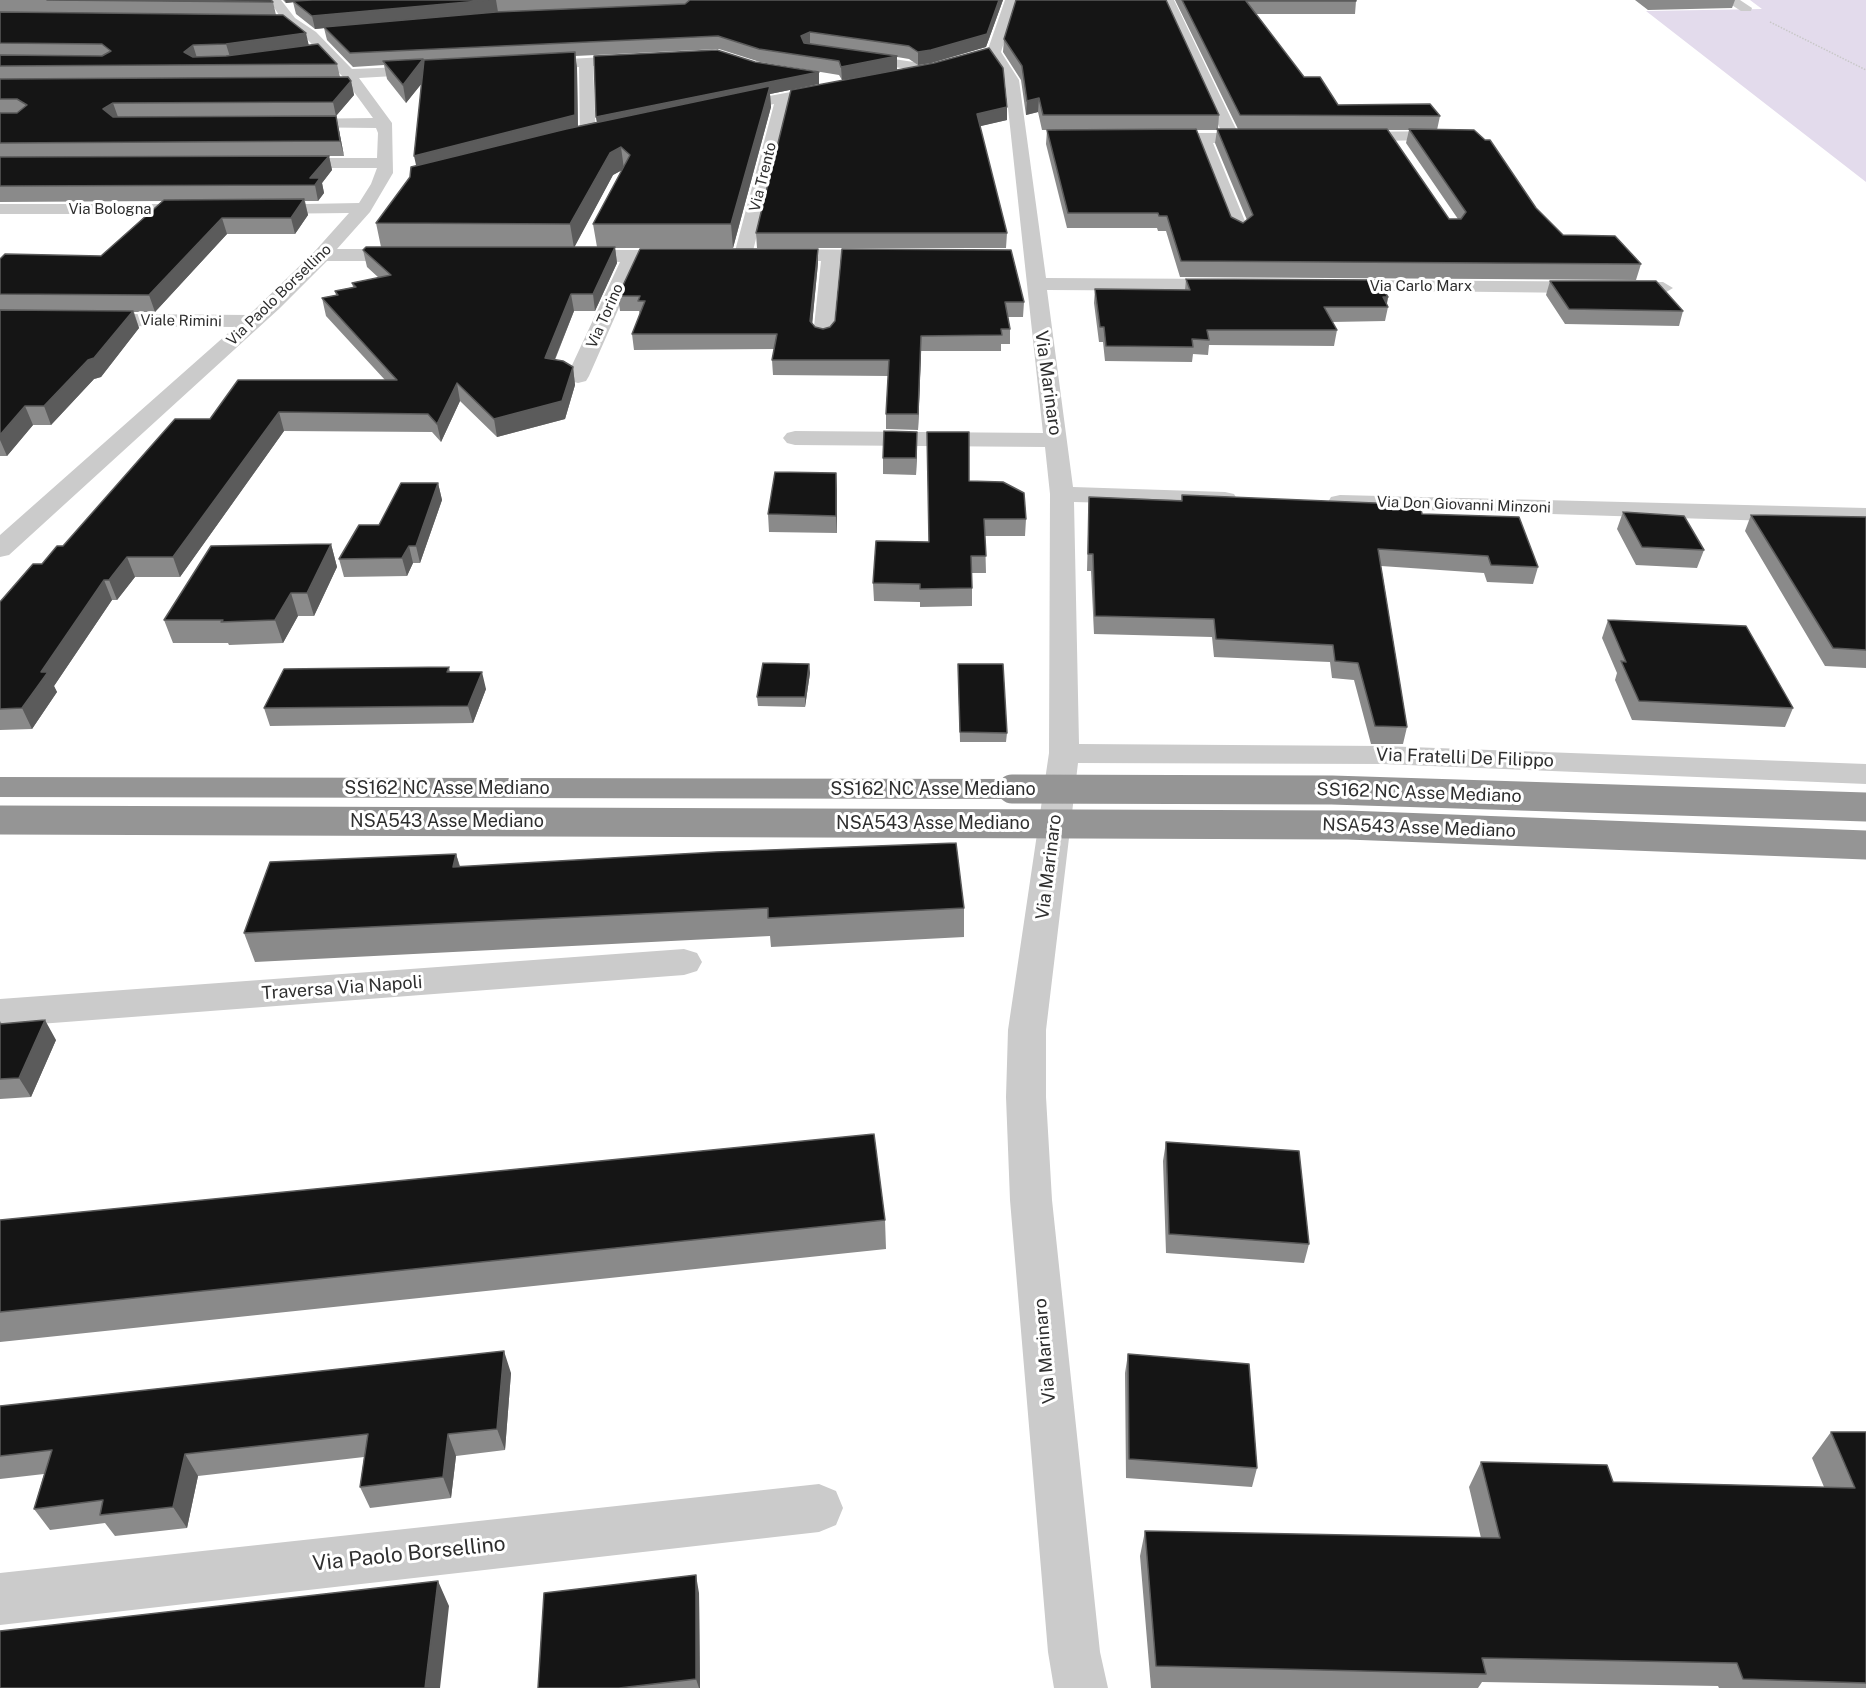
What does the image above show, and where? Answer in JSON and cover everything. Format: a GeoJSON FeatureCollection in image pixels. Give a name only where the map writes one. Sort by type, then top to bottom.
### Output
{"type":"FeatureCollection","features":[{"type":"Feature","properties":{"kind":"highway","name":"SS162 NC Asse Mediano"},"geometry":{"type":"LineString","coordinates":[[0,787],[1332,790],[1866,807]]}},
{"type":"Feature","properties":{"kind":"highway","name":"NSA543 Asse Mediano"},"geometry":{"type":"LineString","coordinates":[[0,820],[1348,825],[1866,845]]}},
{"type":"Feature","properties":{"kind":"street","name":"Via Marinaro"},"geometry":{"type":"LineString","coordinates":[[1011,0],[989,54],[1012,80],[1025,137],[1026,256],[1035,284],[1062,494],[1064,753],[1027,1030],[1026,1096],[1032,1212],[1074,1652],[1081,1688]]}},
{"type":"Feature","properties":{"kind":"street"},"geometry":{"type":"LineString","coordinates":[[1168,0],[1232,138]]}},
{"type":"Feature","properties":{"kind":"street"},"geometry":{"type":"LineString","coordinates":[[1730,0],[1746,8]]}},
{"type":"Feature","properties":{"kind":"street"},"geometry":{"type":"LineString","coordinates":[[270,21],[279,6],[326,50],[384,123]]}},
{"type":"Feature","properties":{"kind":"street"},"geometry":{"type":"LineString","coordinates":[[310,35],[327,34]]}},
{"type":"Feature","properties":{"kind":"street"},"geometry":{"type":"LineString","coordinates":[[540,64],[541,45]]}},
{"type":"Feature","properties":{"kind":"street"},"geometry":{"type":"LineString","coordinates":[[304,53],[326,50]]}},
{"type":"Feature","properties":{"kind":"street"},"geometry":{"type":"LineString","coordinates":[[833,55],[934,69]]}},
{"type":"Feature","properties":{"kind":"street"},"geometry":{"type":"LineString","coordinates":[[516,65],[656,58]]}},
{"type":"Feature","properties":{"kind":"street"},"geometry":{"type":"LineString","coordinates":[[567,143],[594,137],[586,62]]}},
{"type":"Feature","properties":{"kind":"street"},"geometry":{"type":"LineString","coordinates":[[885,79],[953,64]]}},
{"type":"Feature","properties":{"kind":"street"},"geometry":{"type":"LineString","coordinates":[[348,80],[446,69]]}},
{"type":"Feature","properties":{"kind":"street"},"geometry":{"type":"LineString","coordinates":[[713,112],[736,100],[783,98],[850,84],[815,77]]}},
{"type":"Feature","properties":{"kind":"street","name":"Via Trento"},"geometry":{"type":"LineString","coordinates":[[743,255],[783,98]]}},
{"type":"Feature","properties":{"kind":"street"},"geometry":{"type":"LineString","coordinates":[[281,124],[384,123]]}},
{"type":"Feature","properties":{"kind":"street","name":"Via Paolo Borsellino"},"geometry":{"type":"LineString","coordinates":[[0,549],[254,321],[322,255],[364,208],[385,173],[384,123]]}},
{"type":"Feature","properties":{"kind":"street"},"geometry":{"type":"LineString","coordinates":[[1334,137],[1469,136]]}},
{"type":"Feature","properties":{"kind":"street"},"geometry":{"type":"LineString","coordinates":[[1391,137],[1403,155]]}},
{"type":"Feature","properties":{"kind":"street"},"geometry":{"type":"LineString","coordinates":[[1134,138],[1278,138]]}},
{"type":"Feature","properties":{"kind":"street"},"geometry":{"type":"LineString","coordinates":[[1203,138],[1240,231]]}},
{"type":"Feature","properties":{"kind":"street"},"geometry":{"type":"LineString","coordinates":[[270,163],[386,163]]}},
{"type":"Feature","properties":{"kind":"street"},"geometry":{"type":"LineString","coordinates":[[375,193],[396,188]]}},
{"type":"Feature","properties":{"kind":"street"},"geometry":{"type":"LineString","coordinates":[[239,209],[364,208]]}},
{"type":"Feature","properties":{"kind":"street","name":"Via Bologna"},"geometry":{"type":"LineString","coordinates":[[0,209],[215,209]]}},
{"type":"Feature","properties":{"kind":"street"},"geometry":{"type":"LineString","coordinates":[[580,256],[591,236]]}},
{"type":"Feature","properties":{"kind":"street"},"geometry":{"type":"LineString","coordinates":[[322,255],[428,255]]}},
{"type":"Feature","properties":{"kind":"street"},"geometry":{"type":"LineString","coordinates":[[823,336],[831,255]]}},
{"type":"Feature","properties":{"kind":"street"},"geometry":{"type":"LineString","coordinates":[[557,256],[698,256]]}},
{"type":"Feature","properties":{"kind":"street"},"geometry":{"type":"LineString","coordinates":[[720,256],[902,256]]}},
{"type":"Feature","properties":{"kind":"street","name":"Via Torino"},"geometry":{"type":"LineString","coordinates":[[578,376],[632,257]]}},
{"type":"Feature","properties":{"kind":"street"},"geometry":{"type":"LineString","coordinates":[[1035,284],[1248,286]]}},
{"type":"Feature","properties":{"kind":"street","name":"Via Carlo Marx"},"geometry":{"type":"LineString","coordinates":[[1319,286],[1662,288]]}},
{"type":"Feature","properties":{"kind":"street","name":"Viale Rimini"},"geometry":{"type":"LineString","coordinates":[[0,319],[254,321]]}},
{"type":"Feature","properties":{"kind":"street"},"geometry":{"type":"LineString","coordinates":[[795,438],[1056,440]]}},
{"type":"Feature","properties":{"kind":"street"},"geometry":{"type":"LineString","coordinates":[[1062,494],[1251,499]]}},
{"type":"Feature","properties":{"kind":"street","name":"Via Don Giovanni Minzoni"},"geometry":{"type":"LineString","coordinates":[[1322,501],[1866,516]]}},
{"type":"Feature","properties":{"kind":"street","name":"Via Fratelli De Filippo"},"geometry":{"type":"LineString","coordinates":[[1064,753],[1383,755],[1866,774]]}},
{"type":"Feature","properties":{"kind":"street","name":"Traversa Via Napoli"},"geometry":{"type":"LineString","coordinates":[[0,1013],[684,962]]}},
{"type":"Feature","properties":{"kind":"street","name":"Via Paolo Borsellino"},"geometry":{"type":"LineString","coordinates":[[0,1599],[819,1508]]}},
{"type":"Feature","properties":{"kind":"path"},"geometry":{"type":"LineString","coordinates":[[1746,8],[1866,70]]}},
{"type":"Feature","properties":{"kind":"shaded area"},"geometry":{"type":"Polygon","coordinates":[[[1750,0],[1866,0],[1866,182],[1646,11],[1762,9],[1750,0]]]}},
{"type":"Feature","properties":{"kind":"building"},"geometry":{"type":"Polygon","coordinates":[[[47,0],[271,0],[273,2],[47,0]]]}},
{"type":"Feature","properties":{"kind":"building"},"geometry":{"type":"Polygon","coordinates":[[[490,0],[312,16],[293,1],[490,0]]]}},
{"type":"Feature","properties":{"kind":"building"},"geometry":{"type":"Polygon","coordinates":[[[690,0],[999,0],[987,34],[931,50],[918,52],[909,46],[810,32],[801,36],[804,43],[897,56],[841,67],[839,61],[759,49],[718,36],[350,53],[324,27],[496,12],[685,4],[690,0]]]}},
{"type":"Feature","properties":{"kind":"building"},"geometry":{"type":"Polygon","coordinates":[[[1016,0],[1166,0],[1219,115],[1043,115],[1039,98],[1027,101],[1022,66],[1004,39],[1016,0]]]}},
{"type":"Feature","properties":{"kind":"building"},"geometry":{"type":"Polygon","coordinates":[[[1182,0],[1356,0],[1246,1],[1304,77],[1320,77],[1338,105],[1430,104],[1440,116],[1240,115],[1182,0]]]}},
{"type":"Feature","properties":{"kind":"building"},"geometry":{"type":"Polygon","coordinates":[[[0,12],[283,15],[306,33],[226,44],[193,45],[184,52],[193,57],[226,56],[318,44],[337,64],[0,66],[0,55],[102,56],[111,51],[102,44],[0,43],[0,12]]]}},
{"type":"Feature","properties":{"kind":"building"},"geometry":{"type":"Polygon","coordinates":[[[989,48],[1003,68],[1007,107],[977,114],[1007,233],[756,233],[791,90],[934,63],[989,48]]]}},
{"type":"Feature","properties":{"kind":"building"},"geometry":{"type":"Polygon","coordinates":[[[717,50],[755,62],[819,72],[596,117],[594,56],[717,50]]]}},
{"type":"Feature","properties":{"kind":"building"},"geometry":{"type":"Polygon","coordinates":[[[575,52],[575,115],[414,156],[424,60],[575,52]]]}},
{"type":"Feature","properties":{"kind":"building"},"geometry":{"type":"Polygon","coordinates":[[[423,59],[403,85],[383,61],[423,59]]]}},
{"type":"Feature","properties":{"kind":"building"},"geometry":{"type":"Polygon","coordinates":[[[348,77],[351,81],[333,102],[113,103],[103,109],[113,117],[336,116],[340,141],[0,143],[0,113],[17,113],[27,105],[17,99],[0,99],[0,79],[348,77]]]}},
{"type":"Feature","properties":{"kind":"building"},"geometry":{"type":"Polygon","coordinates":[[[770,86],[731,224],[593,224],[630,155],[621,147],[610,153],[570,224],[376,223],[410,177],[411,167],[566,129],[770,86]]]}},
{"type":"Feature","properties":{"kind":"building"},"geometry":{"type":"Polygon","coordinates":[[[1196,129],[1231,217],[1243,223],[1253,215],[1217,129],[1387,129],[1449,219],[1461,219],[1466,212],[1409,129],[1474,130],[1485,140],[1490,140],[1536,208],[1563,235],[1615,236],[1641,264],[1181,261],[1167,216],[1159,216],[1158,213],[1068,213],[1047,130],[1196,129]]]}},
{"type":"Feature","properties":{"kind":"building"},"geometry":{"type":"Polygon","coordinates":[[[329,156],[310,178],[320,178],[315,185],[0,186],[0,157],[329,156]]]}},
{"type":"Feature","properties":{"kind":"building"},"geometry":{"type":"Polygon","coordinates":[[[304,199],[291,218],[222,218],[149,295],[0,294],[0,259],[5,254],[101,256],[164,200],[304,199]]]}},
{"type":"Feature","properties":{"kind":"building"},"geometry":{"type":"Polygon","coordinates":[[[366,247],[615,247],[593,294],[571,294],[545,358],[563,361],[573,367],[562,401],[494,419],[457,383],[437,424],[428,414],[279,412],[173,557],[127,557],[109,580],[104,580],[41,672],[48,672],[22,708],[0,709],[0,602],[33,564],[42,564],[57,546],[63,546],[175,419],[210,419],[238,380],[397,380],[322,298],[338,295],[335,291],[356,287],[352,283],[391,275],[363,250],[366,247]]]}},
{"type":"Feature","properties":{"kind":"building"},"geometry":{"type":"Polygon","coordinates":[[[640,249],[818,249],[810,321],[815,327],[823,329],[830,327],[835,321],[842,249],[1011,250],[1024,302],[1005,302],[1010,329],[1001,329],[1002,335],[921,336],[918,414],[886,414],[889,360],[772,360],[777,334],[632,334],[645,301],[638,301],[640,296],[618,296],[640,249]]]}},
{"type":"Feature","properties":{"kind":"building"},"geometry":{"type":"Polygon","coordinates":[[[1186,279],[1377,280],[1388,297],[1383,297],[1388,307],[1324,307],[1337,330],[1207,330],[1209,340],[1192,339],[1193,347],[1106,346],[1104,327],[1100,327],[1095,289],[1190,290],[1186,279]]]}},
{"type":"Feature","properties":{"kind":"building"},"geometry":{"type":"Polygon","coordinates":[[[1550,281],[1656,281],[1683,311],[1569,309],[1550,281]]]}},
{"type":"Feature","properties":{"kind":"building"},"geometry":{"type":"Polygon","coordinates":[[[0,310],[133,311],[94,358],[88,360],[44,406],[25,406],[0,435],[0,310]]]}},
{"type":"Feature","properties":{"kind":"building"},"geometry":{"type":"Polygon","coordinates":[[[884,431],[917,432],[916,458],[883,458],[884,431]]]}},
{"type":"Feature","properties":{"kind":"building"},"geometry":{"type":"Polygon","coordinates":[[[927,432],[969,432],[969,481],[1003,482],[1024,493],[1026,519],[984,519],[986,556],[971,556],[972,588],[920,589],[920,584],[873,583],[876,541],[929,542],[927,432]]]}},
{"type":"Feature","properties":{"kind":"building"},"geometry":{"type":"Polygon","coordinates":[[[775,472],[836,473],[836,516],[768,514],[775,472]]]}},
{"type":"Feature","properties":{"kind":"building"},"geometry":{"type":"Polygon","coordinates":[[[401,483],[438,483],[416,546],[409,546],[402,558],[339,559],[359,525],[379,525],[401,483]]]}},
{"type":"Feature","properties":{"kind":"building"},"geometry":{"type":"Polygon","coordinates":[[[1182,495],[1399,504],[1401,507],[1421,509],[1422,514],[1519,517],[1538,567],[1491,565],[1488,556],[1378,549],[1407,727],[1375,726],[1358,663],[1335,661],[1333,645],[1216,639],[1214,619],[1095,616],[1093,554],[1088,554],[1089,497],[1182,501],[1182,495]]]}},
{"type":"Feature","properties":{"kind":"building"},"geometry":{"type":"Polygon","coordinates":[[[1623,512],[1684,516],[1704,550],[1642,547],[1623,512]]]}},
{"type":"Feature","properties":{"kind":"building"},"geometry":{"type":"Polygon","coordinates":[[[1751,515],[1866,517],[1866,650],[1833,648],[1751,515]]]}},
{"type":"Feature","properties":{"kind":"building"},"geometry":{"type":"Polygon","coordinates":[[[331,544],[307,593],[291,593],[275,620],[221,622],[223,620],[164,620],[211,546],[331,544]]]}},
{"type":"Feature","properties":{"kind":"building"},"geometry":{"type":"Polygon","coordinates":[[[1608,620],[1746,626],[1793,708],[1639,701],[1621,661],[1626,662],[1608,620]]]}},
{"type":"Feature","properties":{"kind":"building"},"geometry":{"type":"Polygon","coordinates":[[[763,663],[809,664],[805,697],[757,697],[763,663]]]}},
{"type":"Feature","properties":{"kind":"building"},"geometry":{"type":"Polygon","coordinates":[[[958,664],[1003,664],[1007,733],[960,732],[958,664]]]}},
{"type":"Feature","properties":{"kind":"building"},"geometry":{"type":"Polygon","coordinates":[[[449,667],[447,672],[482,672],[468,706],[264,708],[284,669],[449,667]]]}},
{"type":"Feature","properties":{"kind":"building"},"geometry":{"type":"Polygon","coordinates":[[[956,843],[964,908],[768,918],[768,908],[244,933],[270,862],[456,854],[453,867],[716,852],[956,843]]]}},
{"type":"Feature","properties":{"kind":"building"},"geometry":{"type":"Polygon","coordinates":[[[45,1020],[19,1078],[0,1079],[0,1024],[45,1020]]]}},
{"type":"Feature","properties":{"kind":"building"},"geometry":{"type":"Polygon","coordinates":[[[874,1134],[885,1220],[0,1312],[0,1220],[874,1134]]]}},
{"type":"Feature","properties":{"kind":"building"},"geometry":{"type":"Polygon","coordinates":[[[1166,1142],[1299,1151],[1309,1244],[1169,1234],[1166,1142]]]}},
{"type":"Feature","properties":{"kind":"building"},"geometry":{"type":"Polygon","coordinates":[[[504,1351],[497,1429],[448,1434],[443,1477],[360,1487],[368,1434],[185,1454],[173,1507],[100,1515],[103,1500],[34,1509],[52,1450],[0,1456],[0,1406],[504,1351]]]}},
{"type":"Feature","properties":{"kind":"building"},"geometry":{"type":"Polygon","coordinates":[[[1128,1354],[1249,1364],[1257,1468],[1129,1459],[1128,1354]]]}},
{"type":"Feature","properties":{"kind":"building"},"geometry":{"type":"Polygon","coordinates":[[[1831,1432],[1866,1432],[1866,1683],[1743,1679],[1737,1663],[1482,1658],[1486,1674],[1156,1666],[1145,1531],[1500,1538],[1481,1462],[1607,1465],[1613,1482],[1855,1488],[1831,1432]]]}},
{"type":"Feature","properties":{"kind":"building"},"geometry":{"type":"Polygon","coordinates":[[[696,1575],[696,1679],[619,1688],[538,1688],[544,1593],[696,1575]]]}},
{"type":"Feature","properties":{"kind":"building"},"geometry":{"type":"Polygon","coordinates":[[[438,1581],[425,1688],[0,1688],[0,1631],[438,1581]]]}}]}
